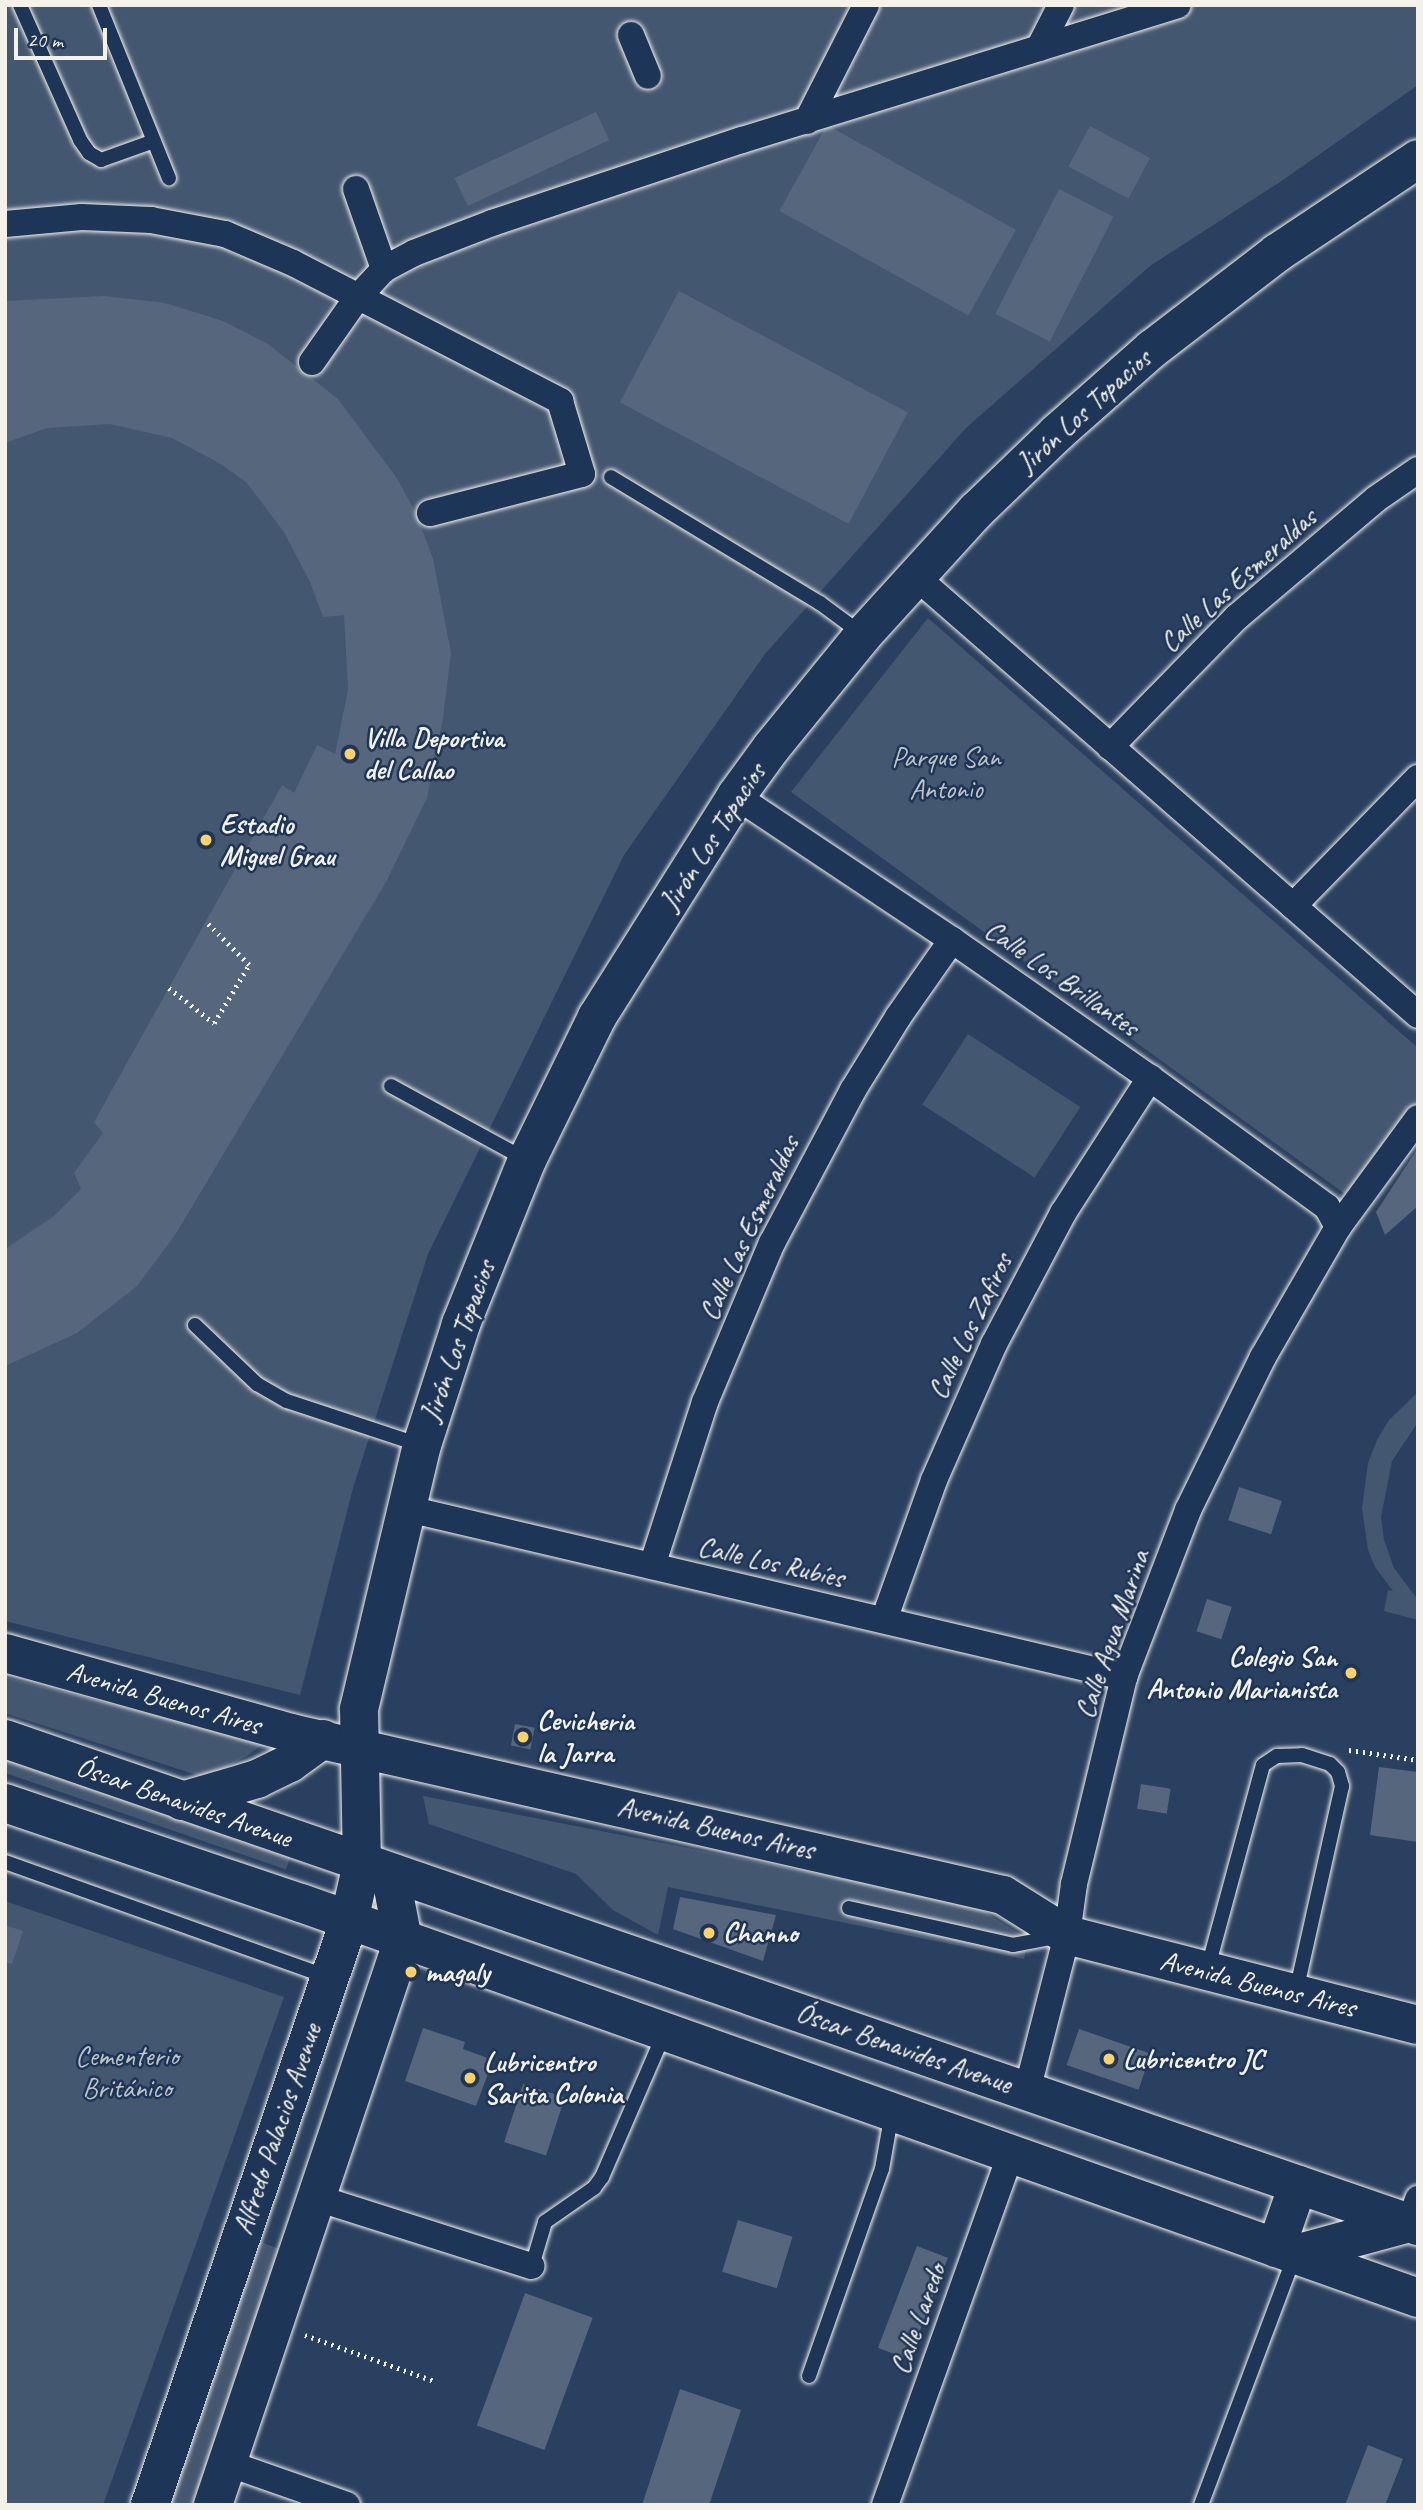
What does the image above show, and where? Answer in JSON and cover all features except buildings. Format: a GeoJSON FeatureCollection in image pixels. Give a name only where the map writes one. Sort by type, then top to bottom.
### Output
{"type":"FeatureCollection","features":[{"type":"Feature","properties":{"kind":"main road","name":"Jirón Los Topacios"},"geometry":{"type":"LineString","coordinates":[[341,1742],[359,1709],[404,1508],[422,1445],[461,1324],[527,1160],[597,1017],[736,796],[863,635],[915,576],[1057,433],[1152,349],[1277,253],[1418,159]]}},
{"type":"Feature","properties":{"kind":"main road","name":"Avenida Buenos Aires"},"geometry":{"type":"LineString","coordinates":[[5,1653],[196,1708],[1003,1895],[1067,1935],[1418,2025]]}},
{"type":"Feature","properties":{"kind":"main road","name":"Óscar Benavides Avenue"},"geometry":{"type":"LineString","coordinates":[[5,1740],[1298,2185],[1415,2216]]}},
{"type":"Feature","properties":{"kind":"main road"},"geometry":{"type":"LineString","coordinates":[[182,1801],[257,1779],[341,1742]]}},
{"type":"Feature","properties":{"kind":"main road","name":"Alfredo Palacios Avenue"},"geometry":{"type":"LineString","coordinates":[[150,2505],[252,2199],[349,1921],[376,1868],[341,1742]]}},
{"type":"Feature","properties":{"kind":"main road","name":"Óscar Benavides Avenue"},"geometry":{"type":"LineString","coordinates":[[5,1803],[403,1940]]}},
{"type":"Feature","properties":{"kind":"main road"},"geometry":{"type":"LineString","coordinates":[[213,2505],[403,1940],[376,1868]]}},
{"type":"Feature","properties":{"kind":"main road"},"geometry":{"type":"LineString","coordinates":[[403,1940],[1418,2298]]}},
{"type":"Feature","properties":{"kind":"main road"},"geometry":{"type":"LineString","coordinates":[[1285,2251],[1298,2185]]}},
{"type":"Feature","properties":{"kind":"main road"},"geometry":{"type":"LineString","coordinates":[[252,2199],[314,2209]]}},
{"type":"Feature","properties":{"kind":"main road"},"geometry":{"type":"LineString","coordinates":[[1285,2251],[1415,2216]]}},
{"type":"Feature","properties":{"kind":"street"},"geometry":{"type":"LineString","coordinates":[[807,121],[866,5]]}},
{"type":"Feature","properties":{"kind":"street"},"geometry":{"type":"LineString","coordinates":[[1040,48],[1061,5]]}},
{"type":"Feature","properties":{"kind":"street"},"geometry":{"type":"LineString","coordinates":[[312,362],[357,298],[384,269],[414,253],[492,223],[1178,5]]}},
{"type":"Feature","properties":{"kind":"street"},"geometry":{"type":"LineString","coordinates":[[631,35],[648,76]]}},
{"type":"Feature","properties":{"kind":"street"},"geometry":{"type":"LineString","coordinates":[[356,189],[384,269]]}},
{"type":"Feature","properties":{"kind":"street"},"geometry":{"type":"LineString","coordinates":[[5,224],[82,217],[151,220],[225,234],[293,263],[560,401],[582,474],[430,513]]}},
{"type":"Feature","properties":{"kind":"street","name":"Calle Las Esmeraldas"},"geometry":{"type":"LineString","coordinates":[[1110,747],[1237,617],[1376,499],[1418,470]]}},
{"type":"Feature","properties":{"kind":"street"},"geometry":{"type":"LineString","coordinates":[[915,576],[1418,1015]]}},
{"type":"Feature","properties":{"kind":"street"},"geometry":{"type":"LineString","coordinates":[[1293,906],[1418,778]]}},
{"type":"Feature","properties":{"kind":"street","name":"Calle Los Brillantes"},"geometry":{"type":"LineString","coordinates":[[736,796],[952,940],[1150,1078],[1327,1207],[1338,1227]]}},
{"type":"Feature","properties":{"kind":"street","name":"Calle Las Esmeraldas"},"geometry":{"type":"LineString","coordinates":[[652,1566],[705,1402],[772,1243],[853,1090],[898,1017],[952,940]]}},
{"type":"Feature","properties":{"kind":"street","name":"Calle Los Zafiros"},"geometry":{"type":"LineString","coordinates":[[884,1620],[934,1480],[994,1344],[1063,1213],[1150,1078]]}},
{"type":"Feature","properties":{"kind":"street","name":"Calle Agua Marina"},"geometry":{"type":"LineString","coordinates":[[1027,2091],[1067,1935],[1074,1884],[1124,1677],[1188,1510],[1263,1357],[1338,1227],[1418,1118]]}},
{"type":"Feature","properties":{"kind":"street","name":"Calle Los Rubíes"},"geometry":{"type":"LineString","coordinates":[[404,1508],[1124,1677]]}},
{"type":"Feature","properties":{"kind":"street","name":"Calle Laredo"},"geometry":{"type":"LineString","coordinates":[[885,2505],[1011,2154]]}},
{"type":"Feature","properties":{"kind":"street"},"geometry":{"type":"LineString","coordinates":[[314,2209],[533,2266]]}},
{"type":"Feature","properties":{"kind":"street"},"geometry":{"type":"LineString","coordinates":[[228,2463],[347,2505]]}},
{"type":"Feature","properties":{"kind":"lane"},"geometry":{"type":"LineString","coordinates":[[20,5],[89,153],[100,160],[154,141]]}},
{"type":"Feature","properties":{"kind":"lane"},"geometry":{"type":"LineString","coordinates":[[99,5],[169,178]]}},
{"type":"Feature","properties":{"kind":"lane"},"geometry":{"type":"LineString","coordinates":[[611,477],[820,603],[863,635]]}},
{"type":"Feature","properties":{"kind":"lane"},"geometry":{"type":"LineString","coordinates":[[391,1086],[527,1160]]}},
{"type":"Feature","properties":{"kind":"lane"},"geometry":{"type":"LineString","coordinates":[[195,1325],[257,1384],[287,1401],[422,1445]]}},
{"type":"Feature","properties":{"kind":"lane"},"geometry":{"type":"LineString","coordinates":[[1207,1971],[1263,1765],[1277,1756],[1301,1755],[1330,1765],[1338,1772],[1342,1786],[1296,1994]]}},
{"type":"Feature","properties":{"kind":"lane"},"geometry":{"type":"LineString","coordinates":[[5,1862],[330,1978]]}},
{"type":"Feature","properties":{"kind":"lane"},"geometry":{"type":"LineString","coordinates":[[849,1908],[1013,1945],[1067,1935]]}},
{"type":"Feature","properties":{"kind":"lane"},"geometry":{"type":"LineString","coordinates":[[533,2266],[545,2222],[594,2188],[603,2177],[665,2033]]}},
{"type":"Feature","properties":{"kind":"lane"},"geometry":{"type":"LineString","coordinates":[[809,2376],[882,2169],[892,2111]]}},
{"type":"Feature","properties":{"kind":"lane"},"geometry":{"type":"LineString","coordinates":[[1201,2505],[1285,2251]]}},
{"type":"Feature","properties":{"kind":"path"},"geometry":{"type":"LineString","coordinates":[[169,988],[214,1023],[249,965],[206,922]]}},
{"type":"Feature","properties":{"kind":"path"},"geometry":{"type":"LineString","coordinates":[[275,2324],[434,2381]]}},
{"type":"Feature","properties":{"kind":"green space","name":"Villa Deportiva del Callao"},"geometry":{"type":"Polygon","coordinates":[[[5,5],[1418,5],[1418,85],[1283,180],[1150,266],[966,428],[765,654],[624,855],[428,1254],[353,1488],[300,1695],[5,1621],[5,5]]]}},
{"type":"Feature","properties":{"kind":"green space","name":"Parque San Antonio"},"geometry":{"type":"Polygon","coordinates":[[[928,618],[1418,1048],[1418,1107],[1352,1199],[791,792],[928,618]]]}},
{"type":"Feature","properties":{"kind":"green space"},"geometry":{"type":"Polygon","coordinates":[[[968,1034],[1080,1107],[1035,1177],[922,1104],[968,1034]]]}},
{"type":"Feature","properties":{"kind":"green space"},"geometry":{"type":"Polygon","coordinates":[[[1418,1392],[1418,1422],[1392,1461],[1381,1517],[1384,1540],[1394,1568],[1418,1600],[1418,1620],[1384,1611],[1388,1590],[1393,1591],[1375,1567],[1368,1550],[1362,1508],[1368,1463],[1377,1440],[1389,1420],[1418,1392]]]}},
{"type":"Feature","properties":{"kind":"green space"},"geometry":{"type":"Polygon","coordinates":[[[5,1677],[264,1743],[247,1756],[206,1778],[5,1713],[5,1677]]]}},
{"type":"Feature","properties":{"kind":"green space"},"geometry":{"type":"Polygon","coordinates":[[[5,1758],[291,1856],[286,1870],[5,1773],[5,1758]]]}},
{"type":"Feature","properties":{"kind":"green space"},"geometry":{"type":"Polygon","coordinates":[[[423,1796],[972,1904],[1028,1939],[1024,1959],[668,1887],[658,1935],[613,1910],[576,1874],[429,1824],[423,1796]]]}},
{"type":"Feature","properties":{"kind":"green space","name":"Cementerio Británico"},"geometry":{"type":"Polygon","coordinates":[[[5,1901],[284,1997],[103,2505],[5,2505],[5,1901]]]}},
{"type":"Feature","properties":{"kind":"green space"},"geometry":{"type":"Polygon","coordinates":[[[253,2239],[282,2250],[192,2505],[163,2505],[253,2239]]]}},
{"type":"Feature","properties":{"kind":"place","name":"Villa Deportiva del Callao"},"geometry":{"type":"Point","coordinates":[350,754]}},
{"type":"Feature","properties":{"kind":"place","name":"Estadio Miguel Grau"},"geometry":{"type":"Point","coordinates":[206,840]}},
{"type":"Feature","properties":{"kind":"place","name":"Colegio San Antonio Marianista"},"geometry":{"type":"Point","coordinates":[1351,1673]}},
{"type":"Feature","properties":{"kind":"place","name":"Cevicheria la Jarra"},"geometry":{"type":"Point","coordinates":[523,1737]}},
{"type":"Feature","properties":{"kind":"place","name":"Channo"},"geometry":{"type":"Point","coordinates":[709,1933]}},
{"type":"Feature","properties":{"kind":"place","name":"magaly"},"geometry":{"type":"Point","coordinates":[411,1972]}},
{"type":"Feature","properties":{"kind":"place","name":"Lubricentro JC"},"geometry":{"type":"Point","coordinates":[1109,2059]}},
{"type":"Feature","properties":{"kind":"place","name":"Lubricentro Sarita Colonia"},"geometry":{"type":"Point","coordinates":[470,2078]}}]}
